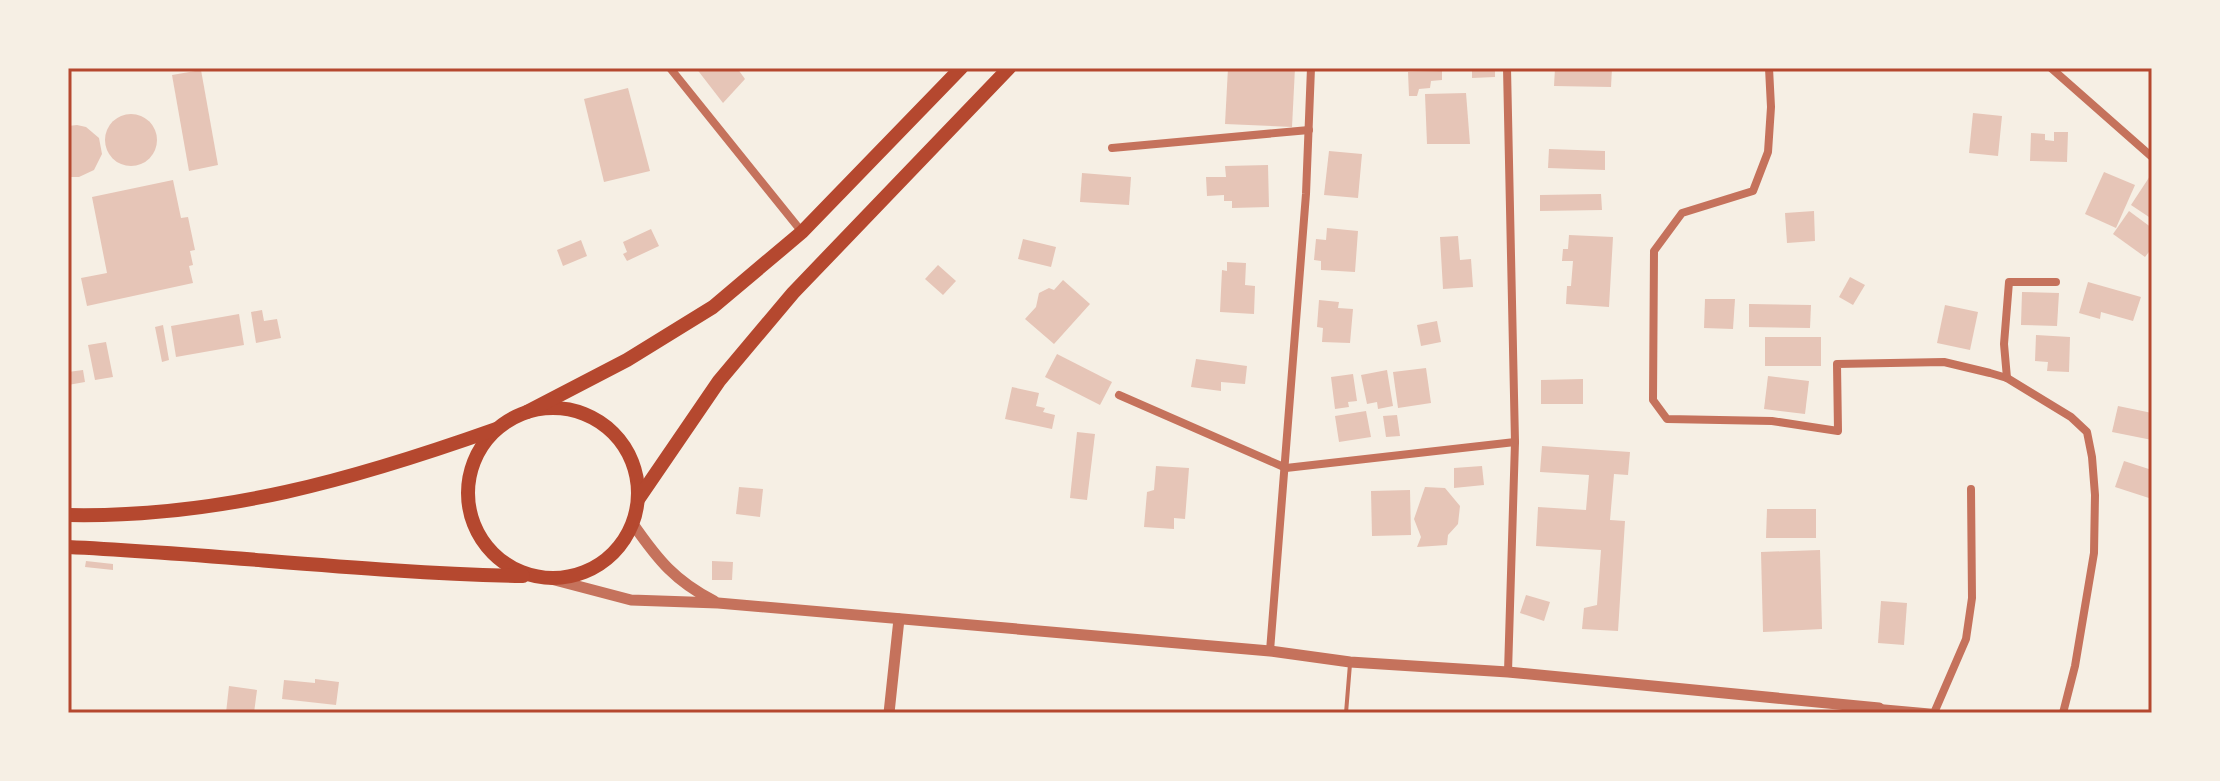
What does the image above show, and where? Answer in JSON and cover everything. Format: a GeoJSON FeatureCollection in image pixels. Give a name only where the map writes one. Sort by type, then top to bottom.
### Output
{"type":"FeatureCollection","features":[{"type":"Feature","properties":{"kind":"main road"},"geometry":{"type":"LineString","coordinates":[[68,515],[166,512],[311,488],[386,468],[500,427],[627,360],[713,307],[802,232],[961,68]]}},
{"type":"Feature","properties":{"kind":"main road"},"geometry":{"type":"LineString","coordinates":[[639,498],[719,381],[793,293],[1009,68]]}},
{"type":"Feature","properties":{"kind":"main road"},"geometry":{"type":"LineString","coordinates":[[68,547],[551,579],[577,575],[601,565],[620,547],[633,524],[639,498],[637,471],[625,446],[606,425],[582,412],[555,408],[527,412]]}},
{"type":"Feature","properties":{"kind":"main road"},"geometry":{"type":"LineString","coordinates":[[500,427],[483,444],[473,465],[468,488],[470,512],[478,534],[492,553],[510,567],[532,576]]}},
{"type":"Feature","properties":{"kind":"street"},"geometry":{"type":"LineString","coordinates":[[670,68],[802,232]]}},
{"type":"Feature","properties":{"kind":"street"},"geometry":{"type":"LineString","coordinates":[[1270,651],[1286,468],[1311,68]]}},
{"type":"Feature","properties":{"kind":"street"},"geometry":{"type":"LineString","coordinates":[[1507,68],[1515,442],[1508,672]]}},
{"type":"Feature","properties":{"kind":"street"},"geometry":{"type":"LineString","coordinates":[[1769,68],[1771,107],[1768,152],[1753,191],[1682,213],[1654,251],[1653,400],[1667,419],[1772,421],[1838,431],[1837,364],[1944,362],[2007,378],[2071,417],[2087,432],[2092,457],[2094,553],[2075,666],[2063,713]]}},
{"type":"Feature","properties":{"kind":"street"},"geometry":{"type":"LineString","coordinates":[[2051,68],[2152,157]]}},
{"type":"Feature","properties":{"kind":"street"},"geometry":{"type":"LineString","coordinates":[[1112,148],[1309,130]]}},
{"type":"Feature","properties":{"kind":"street"},"geometry":{"type":"LineString","coordinates":[[2007,378],[2004,344],[2009,282],[2056,282]]}},
{"type":"Feature","properties":{"kind":"street"},"geometry":{"type":"LineString","coordinates":[[1119,395],[1286,468],[1515,442]]}},
{"type":"Feature","properties":{"kind":"street"},"geometry":{"type":"LineString","coordinates":[[551,579],[631,600],[718,603],[1935,713],[1966,639],[1972,598],[1971,489]]}},
{"type":"Feature","properties":{"kind":"street"},"geometry":{"type":"LineString","coordinates":[[633,524],[651,549],[686,586],[718,603]]}},
{"type":"Feature","properties":{"kind":"street"},"geometry":{"type":"LineString","coordinates":[[889,713],[899,619]]}},
{"type":"Feature","properties":{"kind":"lane"},"geometry":{"type":"LineString","coordinates":[[1346,713],[1350,662]]}},
{"type":"Feature","properties":{"kind":"building"},"geometry":{"type":"Polygon","coordinates":[[[696,68],[737,68],[745,79],[723,103],[696,68]]]}},
{"type":"Feature","properties":{"kind":"building"},"geometry":{"type":"Polygon","coordinates":[[[1228,68],[1295,68],[1292,127],[1225,124],[1228,68]]]}},
{"type":"Feature","properties":{"kind":"building"},"geometry":{"type":"Polygon","coordinates":[[[1472,68],[1495,68],[1495,77],[1472,78],[1472,68]]]}},
{"type":"Feature","properties":{"kind":"building"},"geometry":{"type":"Polygon","coordinates":[[[1555,68],[1612,68],[1611,87],[1554,86],[1555,68]]]}},
{"type":"Feature","properties":{"kind":"building"},"geometry":{"type":"Polygon","coordinates":[[[201,70],[218,165],[189,171],[172,75],[201,70]]]}},
{"type":"Feature","properties":{"kind":"building"},"geometry":{"type":"Polygon","coordinates":[[[1442,71],[1442,80],[1431,81],[1430,88],[1419,89],[1417,96],[1409,96],[1408,72],[1442,71]]]}},
{"type":"Feature","properties":{"kind":"building"},"geometry":{"type":"Polygon","coordinates":[[[628,88],[650,171],[604,182],[584,99],[628,88]]]}},
{"type":"Feature","properties":{"kind":"building"},"geometry":{"type":"Polygon","coordinates":[[[1466,93],[1470,144],[1427,144],[1425,94],[1466,93]]]}},
{"type":"Feature","properties":{"kind":"building"},"geometry":{"type":"Polygon","coordinates":[[[1973,113],[2002,116],[1998,156],[1969,153],[1973,113]]]}},
{"type":"Feature","properties":{"kind":"building"},"geometry":{"type":"Polygon","coordinates":[[[131,114],[150,121],[157,140],[150,159],[131,166],[112,159],[105,140],[112,121],[131,114]]]}},
{"type":"Feature","properties":{"kind":"building"},"geometry":{"type":"Polygon","coordinates":[[[68,126],[86,127],[99,138],[102,154],[94,170],[71,177],[68,176],[68,126]]]}},
{"type":"Feature","properties":{"kind":"building"},"geometry":{"type":"Polygon","coordinates":[[[2054,132],[2068,132],[2067,162],[2030,161],[2031,133],[2045,134],[2045,140],[2054,141],[2054,132]]]}},
{"type":"Feature","properties":{"kind":"building"},"geometry":{"type":"Polygon","coordinates":[[[1549,149],[1605,151],[1605,170],[1548,168],[1549,149]]]}},
{"type":"Feature","properties":{"kind":"building"},"geometry":{"type":"Polygon","coordinates":[[[1329,151],[1362,154],[1358,198],[1324,195],[1329,151]]]}},
{"type":"Feature","properties":{"kind":"building"},"geometry":{"type":"Polygon","coordinates":[[[1268,165],[1269,207],[1232,208],[1232,201],[1224,201],[1224,195],[1207,196],[1206,177],[1226,177],[1225,166],[1268,165]]]}},
{"type":"Feature","properties":{"kind":"building"},"geometry":{"type":"Polygon","coordinates":[[[2104,172],[2135,185],[2116,228],[2085,214],[2104,172]]]}},
{"type":"Feature","properties":{"kind":"building"},"geometry":{"type":"Polygon","coordinates":[[[1082,173],[1131,177],[1129,205],[1080,202],[1082,173]]]}},
{"type":"Feature","properties":{"kind":"building"},"geometry":{"type":"Polygon","coordinates":[[[2152,177],[2152,219],[2131,205],[2152,177]]]}},
{"type":"Feature","properties":{"kind":"building"},"geometry":{"type":"Polygon","coordinates":[[[173,180],[181,218],[188,217],[195,250],[190,251],[193,265],[189,266],[193,283],[87,306],[81,278],[107,273],[92,197],[173,180]]]}},
{"type":"Feature","properties":{"kind":"building"},"geometry":{"type":"Polygon","coordinates":[[[1601,194],[1602,210],[1540,211],[1540,195],[1601,194]]]}},
{"type":"Feature","properties":{"kind":"building"},"geometry":{"type":"Polygon","coordinates":[[[1814,211],[1815,241],[1787,243],[1785,213],[1814,211]]]}},
{"type":"Feature","properties":{"kind":"building"},"geometry":{"type":"Polygon","coordinates":[[[2129,211],[2152,228],[2152,248],[2145,257],[2113,234],[2129,211]]]}},
{"type":"Feature","properties":{"kind":"building"},"geometry":{"type":"Polygon","coordinates":[[[1327,228],[1358,231],[1355,272],[1321,270],[1321,261],[1314,260],[1316,239],[1326,240],[1327,228]]]}},
{"type":"Feature","properties":{"kind":"building"},"geometry":{"type":"Polygon","coordinates":[[[651,229],[659,246],[627,261],[623,254],[627,252],[623,242],[651,229]]]}},
{"type":"Feature","properties":{"kind":"building"},"geometry":{"type":"Polygon","coordinates":[[[1569,235],[1613,237],[1609,307],[1566,304],[1573,261],[1562,261],[1563,249],[1568,249],[1569,235]]]}},
{"type":"Feature","properties":{"kind":"building"},"geometry":{"type":"Polygon","coordinates":[[[1458,236],[1460,260],[1471,259],[1473,287],[1443,289],[1440,237],[1458,236]]]}},
{"type":"Feature","properties":{"kind":"building"},"geometry":{"type":"Polygon","coordinates":[[[1023,239],[1056,247],[1051,267],[1018,259],[1023,239]]]}},
{"type":"Feature","properties":{"kind":"building"},"geometry":{"type":"Polygon","coordinates":[[[581,240],[587,256],[563,266],[557,250],[581,240]]]}},
{"type":"Feature","properties":{"kind":"building"},"geometry":{"type":"Polygon","coordinates":[[[1227,262],[1246,263],[1245,285],[1255,286],[1254,314],[1220,312],[1222,270],[1227,271],[1227,262]]]}},
{"type":"Feature","properties":{"kind":"building"},"geometry":{"type":"Polygon","coordinates":[[[938,265],[956,281],[943,295],[925,279],[938,265]]]}},
{"type":"Feature","properties":{"kind":"building"},"geometry":{"type":"Polygon","coordinates":[[[1850,277],[1865,285],[1853,305],[1839,297],[1850,277]]]}},
{"type":"Feature","properties":{"kind":"building"},"geometry":{"type":"Polygon","coordinates":[[[1063,280],[1090,304],[1054,344],[1025,319],[1036,307],[1039,293],[1049,288],[1054,290],[1063,280]]]}},
{"type":"Feature","properties":{"kind":"building"},"geometry":{"type":"Polygon","coordinates":[[[2088,282],[2141,297],[2133,321],[2101,312],[2100,319],[2079,313],[2088,282]]]}},
{"type":"Feature","properties":{"kind":"building"},"geometry":{"type":"Polygon","coordinates":[[[2022,292],[2059,293],[2057,326],[2021,325],[2022,292]]]}},
{"type":"Feature","properties":{"kind":"building"},"geometry":{"type":"Polygon","coordinates":[[[1705,299],[1735,299],[1733,329],[1704,328],[1705,299]]]}},
{"type":"Feature","properties":{"kind":"building"},"geometry":{"type":"Polygon","coordinates":[[[1319,300],[1339,302],[1338,308],[1353,309],[1350,343],[1322,342],[1323,328],[1317,327],[1319,300]]]}},
{"type":"Feature","properties":{"kind":"building"},"geometry":{"type":"Polygon","coordinates":[[[1749,304],[1811,305],[1810,328],[1749,327],[1749,304]]]}},
{"type":"Feature","properties":{"kind":"building"},"geometry":{"type":"Polygon","coordinates":[[[1945,305],[1978,312],[1970,350],[1937,343],[1945,305]]]}},
{"type":"Feature","properties":{"kind":"building"},"geometry":{"type":"Polygon","coordinates":[[[262,310],[264,321],[277,319],[281,338],[256,343],[251,312],[262,310]]]}},
{"type":"Feature","properties":{"kind":"building"},"geometry":{"type":"Polygon","coordinates":[[[239,314],[244,345],[176,357],[171,326],[239,314]]]}},
{"type":"Feature","properties":{"kind":"building"},"geometry":{"type":"Polygon","coordinates":[[[1437,321],[1441,342],[1421,346],[1417,325],[1437,321]]]}},
{"type":"Feature","properties":{"kind":"building"},"geometry":{"type":"Polygon","coordinates":[[[163,325],[169,360],[162,362],[155,327],[163,325]]]}},
{"type":"Feature","properties":{"kind":"building"},"geometry":{"type":"Polygon","coordinates":[[[2036,335],[2070,337],[2069,372],[2047,371],[2048,362],[2035,361],[2036,335]]]}},
{"type":"Feature","properties":{"kind":"building"},"geometry":{"type":"Polygon","coordinates":[[[1765,337],[1821,337],[1821,366],[1765,366],[1765,337]]]}},
{"type":"Feature","properties":{"kind":"building"},"geometry":{"type":"Polygon","coordinates":[[[106,342],[113,377],[95,380],[88,345],[106,342]]]}},
{"type":"Feature","properties":{"kind":"building"},"geometry":{"type":"Polygon","coordinates":[[[1057,354],[1112,382],[1100,405],[1045,377],[1057,354]]]}},
{"type":"Feature","properties":{"kind":"building"},"geometry":{"type":"Polygon","coordinates":[[[1196,359],[1247,366],[1245,384],[1221,382],[1221,391],[1191,387],[1196,359]]]}},
{"type":"Feature","properties":{"kind":"building"},"geometry":{"type":"Polygon","coordinates":[[[1426,368],[1431,403],[1398,408],[1393,372],[1426,368]]]}},
{"type":"Feature","properties":{"kind":"building"},"geometry":{"type":"Polygon","coordinates":[[[83,370],[85,382],[68,385],[68,372],[83,370]]]}},
{"type":"Feature","properties":{"kind":"building"},"geometry":{"type":"Polygon","coordinates":[[[1387,370],[1393,406],[1378,409],[1377,402],[1367,404],[1361,375],[1387,370]]]}},
{"type":"Feature","properties":{"kind":"building"},"geometry":{"type":"Polygon","coordinates":[[[1353,374],[1357,401],[1348,402],[1349,407],[1335,409],[1331,377],[1353,374]]]}},
{"type":"Feature","properties":{"kind":"building"},"geometry":{"type":"Polygon","coordinates":[[[1768,376],[1809,381],[1805,414],[1764,409],[1768,376]]]}},
{"type":"Feature","properties":{"kind":"building"},"geometry":{"type":"Polygon","coordinates":[[[1583,379],[1583,404],[1541,404],[1541,380],[1583,379]]]}},
{"type":"Feature","properties":{"kind":"building"},"geometry":{"type":"Polygon","coordinates":[[[1012,387],[1039,393],[1036,406],[1045,408],[1043,412],[1055,415],[1052,429],[1005,419],[1012,387]]]}},
{"type":"Feature","properties":{"kind":"building"},"geometry":{"type":"Polygon","coordinates":[[[2118,406],[2152,413],[2152,440],[2112,432],[2118,406]]]}},
{"type":"Feature","properties":{"kind":"building"},"geometry":{"type":"Polygon","coordinates":[[[1366,411],[1371,437],[1339,442],[1335,416],[1366,411]]]}},
{"type":"Feature","properties":{"kind":"building"},"geometry":{"type":"Polygon","coordinates":[[[1397,415],[1400,436],[1386,437],[1383,416],[1397,415]]]}},
{"type":"Feature","properties":{"kind":"building"},"geometry":{"type":"Polygon","coordinates":[[[1077,432],[1095,434],[1087,500],[1070,498],[1077,432]]]}},
{"type":"Feature","properties":{"kind":"building"},"geometry":{"type":"Polygon","coordinates":[[[1542,446],[1630,452],[1628,475],[1614,474],[1610,520],[1625,521],[1618,631],[1582,629],[1584,608],[1597,605],[1601,550],[1536,546],[1538,507],[1586,510],[1589,475],[1540,472],[1542,446]]]}},
{"type":"Feature","properties":{"kind":"building"},"geometry":{"type":"Polygon","coordinates":[[[2124,461],[2152,470],[2152,499],[2115,487],[2124,461]]]}},
{"type":"Feature","properties":{"kind":"building"},"geometry":{"type":"Polygon","coordinates":[[[1156,466],[1189,468],[1185,519],[1174,518],[1174,529],[1144,527],[1147,492],[1154,490],[1156,466]]]}},
{"type":"Feature","properties":{"kind":"building"},"geometry":{"type":"Polygon","coordinates":[[[1482,466],[1484,485],[1454,488],[1454,468],[1482,466]]]}},
{"type":"Feature","properties":{"kind":"building"},"geometry":{"type":"Polygon","coordinates":[[[739,487],[763,489],[760,517],[736,514],[739,487]]]}},
{"type":"Feature","properties":{"kind":"building"},"geometry":{"type":"Polygon","coordinates":[[[1425,487],[1445,488],[1460,506],[1458,524],[1448,535],[1447,545],[1417,547],[1421,537],[1414,519],[1425,487]]]}},
{"type":"Feature","properties":{"kind":"building"},"geometry":{"type":"Polygon","coordinates":[[[1410,490],[1411,535],[1372,536],[1371,491],[1410,490]]]}},
{"type":"Feature","properties":{"kind":"building"},"geometry":{"type":"Polygon","coordinates":[[[1767,509],[1816,509],[1816,538],[1766,538],[1767,509]]]}},
{"type":"Feature","properties":{"kind":"building"},"geometry":{"type":"Polygon","coordinates":[[[1820,550],[1822,629],[1763,632],[1761,552],[1820,550]]]}},
{"type":"Feature","properties":{"kind":"building"},"geometry":{"type":"Polygon","coordinates":[[[86,561],[113,564],[113,570],[85,567],[86,561]]]}},
{"type":"Feature","properties":{"kind":"building"},"geometry":{"type":"Polygon","coordinates":[[[712,561],[733,562],[732,580],[712,580],[712,561]]]}},
{"type":"Feature","properties":{"kind":"building"},"geometry":{"type":"Polygon","coordinates":[[[1526,595],[1550,602],[1544,621],[1520,613],[1526,595]]]}},
{"type":"Feature","properties":{"kind":"building"},"geometry":{"type":"Polygon","coordinates":[[[1881,601],[1907,603],[1904,645],[1878,643],[1881,601]]]}},
{"type":"Feature","properties":{"kind":"building"},"geometry":{"type":"Polygon","coordinates":[[[315,679],[339,682],[336,705],[282,699],[284,680],[315,683],[315,679]]]}},
{"type":"Feature","properties":{"kind":"building"},"geometry":{"type":"Polygon","coordinates":[[[229,686],[257,690],[254,713],[226,713],[229,686]]]}}]}
